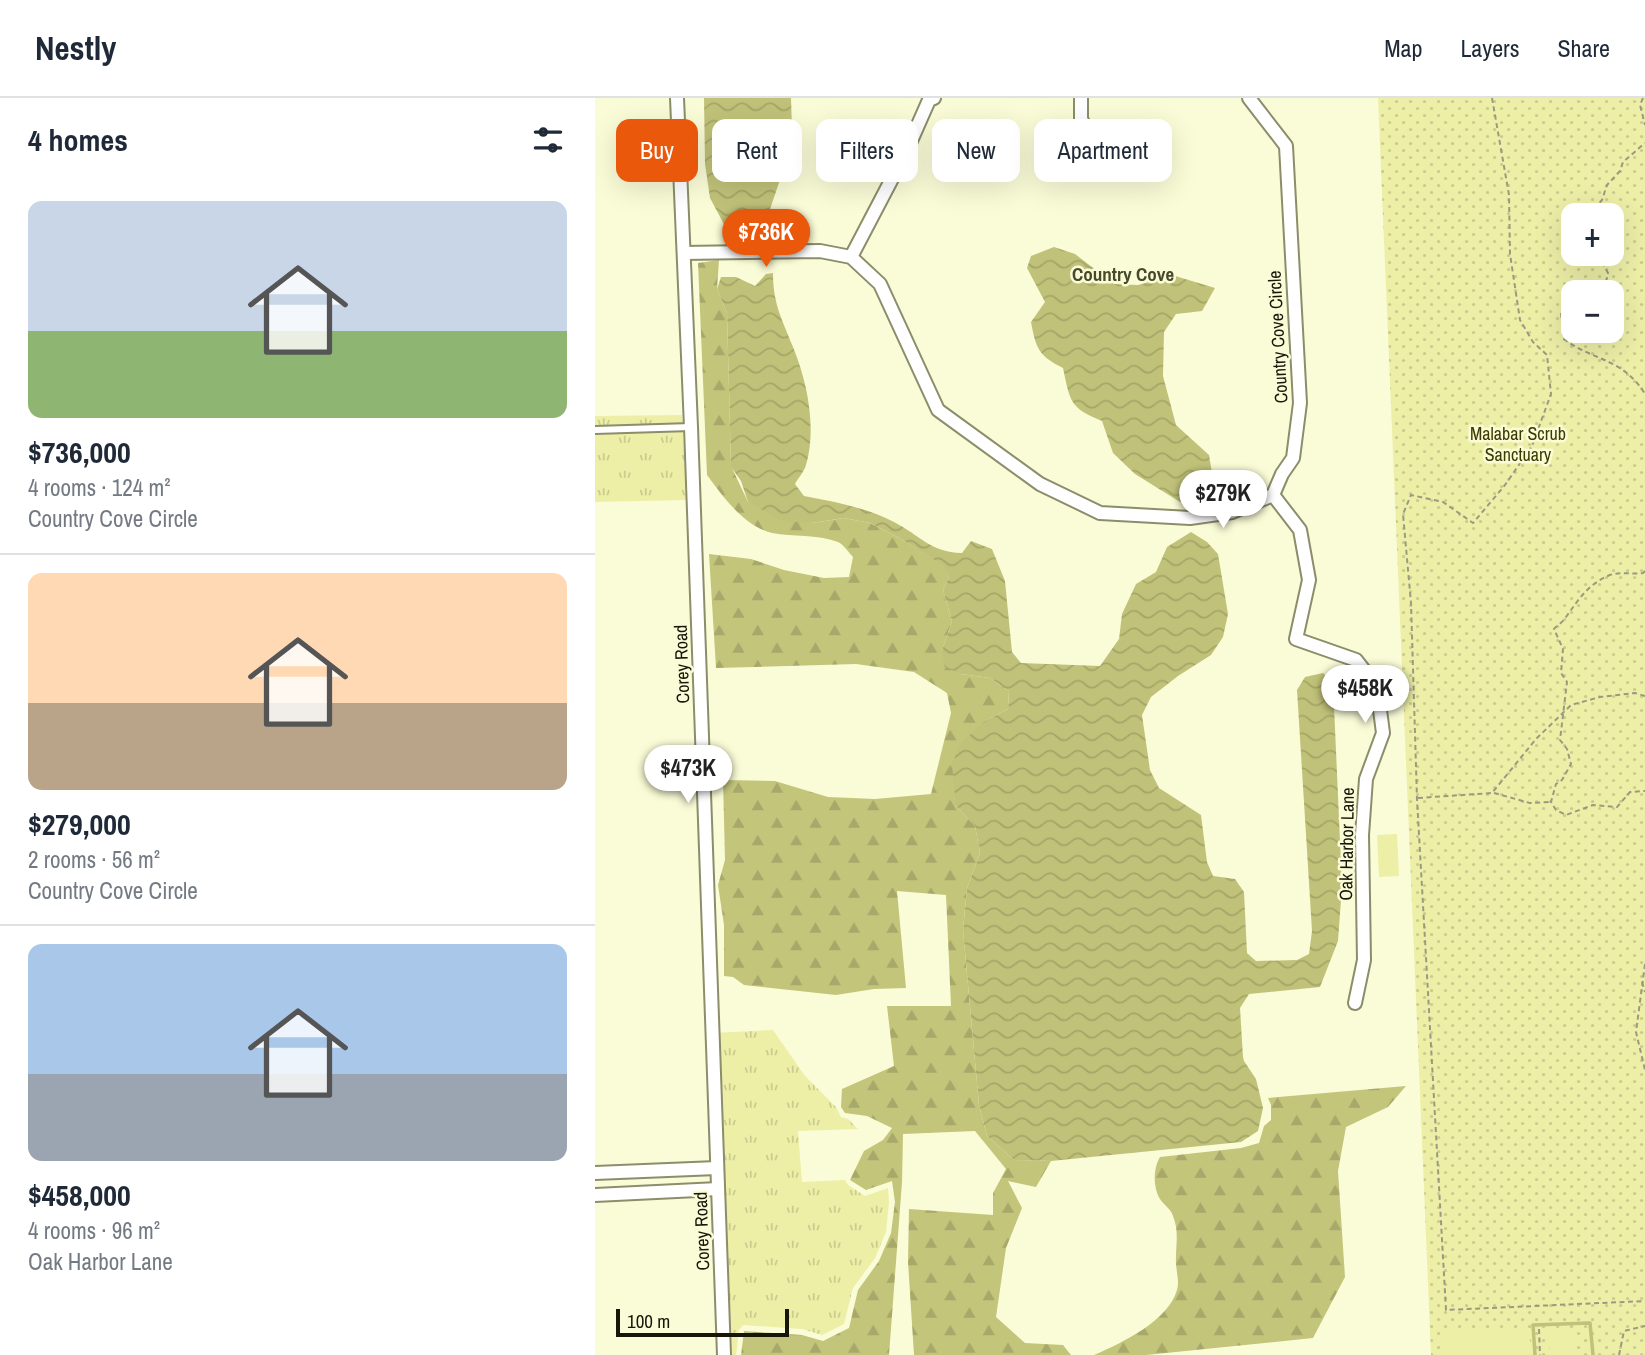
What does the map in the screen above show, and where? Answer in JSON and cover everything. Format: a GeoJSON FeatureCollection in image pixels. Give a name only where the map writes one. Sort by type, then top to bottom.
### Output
{"type":"FeatureCollection","features":[{"type":"Feature","properties":{"kind":"street","name":"Corey Road"},"geometry":{"type":"LineString","coordinates":[[677,98],[724,1355]]}},
{"type":"Feature","properties":{"kind":"street"},"geometry":{"type":"LineString","coordinates":[[1081,98],[1081,119]]}},
{"type":"Feature","properties":{"kind":"street"},"geometry":{"type":"LineString","coordinates":[[851,257],[907,150],[930,99]]}},
{"type":"Feature","properties":{"kind":"street","name":"Country Cove Circle"},"geometry":{"type":"LineString","coordinates":[[1250,99],[1286,146],[1300,403],[1293,458],[1273,495]]}},
{"type":"Feature","properties":{"kind":"street"},"geometry":{"type":"LineString","coordinates":[[684,253],[820,251],[851,257],[880,285],[938,410],[1040,484],[1100,513],[1190,518],[1232,512],[1273,495]]}},
{"type":"Feature","properties":{"kind":"street","name":"Oak Harbor Lane"},"geometry":{"type":"LineString","coordinates":[[1273,495],[1300,530],[1309,580],[1296,639],[1356,660],[1377,687],[1383,733],[1366,779],[1362,835],[1364,960],[1355,1003]]}},
{"type":"Feature","properties":{"kind":"street"},"geometry":{"type":"LineString","coordinates":[[595,1173],[717,1168]]}},
{"type":"Feature","properties":{"kind":"street"},"geometry":{"type":"LineString","coordinates":[[636,1171],[637,1193]]}},
{"type":"Feature","properties":{"kind":"street"},"geometry":{"type":"LineString","coordinates":[[595,1195],[718,1189]]}},
{"type":"Feature","properties":{"kind":"lane"},"geometry":{"type":"LineString","coordinates":[[595,430],[691,427]]}},
{"type":"Feature","properties":{"kind":"path"},"geometry":{"type":"LineString","coordinates":[[1492,98],[1509,195],[1510,254],[1520,320],[1533,342],[1547,355],[1551,394],[1532,446],[1505,485],[1473,523],[1443,502],[1411,495],[1403,514],[1411,603],[1417,799],[1446,1310],[1645,1301]]}},
{"type":"Feature","properties":{"kind":"path"},"geometry":{"type":"LineString","coordinates":[[1643,98],[1640,105],[1645,125]]}},
{"type":"Feature","properties":{"kind":"path"},"geometry":{"type":"LineString","coordinates":[[1599,203],[1623,162],[1645,143]]}},
{"type":"Feature","properties":{"kind":"path"},"geometry":{"type":"LineString","coordinates":[[1569,343],[1581,352],[1591,353],[1619,366],[1640,385],[1645,394]]}},
{"type":"Feature","properties":{"kind":"path"},"geometry":{"type":"LineString","coordinates":[[1551,803],[1556,784],[1562,780],[1571,764],[1567,749],[1560,740],[1567,682],[1561,673],[1563,649],[1554,629],[1565,620],[1569,610],[1585,590],[1610,575],[1629,572],[1636,575],[1645,571]]}},
{"type":"Feature","properties":{"kind":"path"},"geometry":{"type":"LineString","coordinates":[[1492,793],[1536,739],[1571,705],[1600,696],[1635,693],[1645,696]]}},
{"type":"Feature","properties":{"kind":"path"},"geometry":{"type":"LineString","coordinates":[[1551,803],[1556,810],[1566,815],[1593,805],[1617,807],[1630,792],[1645,791]]}},
{"type":"Feature","properties":{"kind":"path"},"geometry":{"type":"LineString","coordinates":[[1417,799],[1492,793],[1530,803],[1551,803]]}},
{"type":"Feature","properties":{"kind":"path"},"geometry":{"type":"LineString","coordinates":[[1645,964],[1636,1032],[1645,1070]]}},
{"type":"Feature","properties":{"kind":"path"},"geometry":{"type":"LineString","coordinates":[[1642,981],[1645,992]]}},
{"type":"Feature","properties":{"kind":"path"},"geometry":{"type":"LineString","coordinates":[[1619,1355],[1624,1331],[1645,1326]]}},
{"type":"Feature","properties":{"kind":"path"},"geometry":{"type":"LineString","coordinates":[[1539,1329],[1540,1355]]}},
{"type":"Feature","properties":{"kind":"green space","name":"Malabar Scrub Sanctuary"},"geometry":{"type":"Polygon","coordinates":[[[1378,98],[1645,98],[1645,1355],[1431,1355],[1378,98]]]}},
{"type":"Feature","properties":{"kind":"green space"},"geometry":{"type":"Polygon","coordinates":[[[719,260],[717,289],[727,313],[731,466],[748,502],[812,523],[844,518],[870,523],[944,565],[949,577],[943,590],[952,621],[942,650],[961,674],[990,678],[1009,691],[1008,709],[985,721],[956,806],[975,826],[980,853],[967,888],[963,930],[979,1105],[987,1136],[1014,1160],[1051,1161],[1036,1187],[1008,1181],[1022,1208],[1006,1248],[996,1317],[1025,1343],[1063,1345],[1071,1355],[914,1355],[908,1262],[909,1209],[993,1215],[993,1193],[1006,1169],[975,1131],[903,1134],[889,1355],[741,1355],[744,1331],[802,1335],[823,1341],[849,1328],[858,1290],[879,1261],[891,1233],[895,1202],[892,1181],[866,1190],[850,1180],[864,1151],[883,1140],[892,1128],[867,1116],[845,1113],[841,1107],[842,1089],[894,1066],[887,1006],[951,1006],[946,895],[897,891],[906,988],[874,989],[836,995],[744,985],[733,977],[724,976],[724,925],[718,885],[725,860],[723,780],[775,781],[828,797],[875,799],[931,794],[951,713],[947,693],[914,672],[856,664],[716,668],[709,554],[751,559],[784,570],[824,578],[849,577],[853,557],[838,542],[772,533],[752,524],[735,510],[707,475],[698,263],[719,260]]]}},
{"type":"Feature","properties":{"kind":"green space"},"geometry":{"type":"Polygon","coordinates":[[[682,415],[687,500],[595,502],[595,416],[682,415]]]}},
{"type":"Feature","properties":{"kind":"green space"},"geometry":{"type":"Polygon","coordinates":[[[1397,834],[1399,876],[1379,877],[1377,835],[1397,834]]]}},
{"type":"Feature","properties":{"kind":"green space"},"geometry":{"type":"Polygon","coordinates":[[[773,1030],[805,1076],[836,1107],[841,1117],[848,1119],[858,1129],[798,1131],[802,1182],[845,1180],[865,1196],[888,1188],[886,1232],[875,1258],[853,1288],[844,1324],[822,1335],[802,1329],[743,1325],[739,1330],[736,1355],[725,1355],[712,1033],[773,1030]]]}},
{"type":"Feature","properties":{"kind":"green space"},"geometry":{"type":"Polygon","coordinates":[[[1406,1086],[1388,1107],[1346,1127],[1338,1171],[1345,1277],[1313,1338],[1146,1355],[1094,1355],[1143,1330],[1164,1312],[1177,1290],[1176,1227],[1172,1214],[1158,1194],[1155,1184],[1155,1172],[1160,1157],[1241,1148],[1259,1143],[1264,1126],[1271,1120],[1268,1098],[1406,1086]]]}},
{"type":"Feature","properties":{"kind":"green space"},"geometry":{"type":"Polygon","coordinates":[[[1529,1328],[1531,1355],[1441,1355],[1440,1332],[1529,1328]]]}},
{"type":"Feature","properties":{"kind":"green space"},"geometry":{"type":"Polygon","coordinates":[[[1575,1330],[1577,1355],[1550,1355],[1548,1331],[1575,1330]]]}},
{"type":"Feature","properties":{"kind":"water"},"geometry":{"type":"Polygon","coordinates":[[[704,98],[791,98],[792,119],[712,119],[712,182],[779,182],[769,212],[777,238],[765,238],[757,223],[727,230],[710,198],[705,164],[704,98]]]}},
{"type":"Feature","properties":{"kind":"water"},"geometry":{"type":"Polygon","coordinates":[[[1054,247],[1075,254],[1114,284],[1138,285],[1172,275],[1215,288],[1202,311],[1176,314],[1164,332],[1163,376],[1176,425],[1209,455],[1213,479],[1197,502],[1180,502],[1135,474],[1113,453],[1102,421],[1077,407],[1070,395],[1063,368],[1040,351],[1031,322],[1045,302],[1027,268],[1031,256],[1054,247]]]}},
{"type":"Feature","properties":{"kind":"water"},"geometry":{"type":"Polygon","coordinates":[[[773,273],[776,303],[798,360],[809,405],[809,451],[805,468],[795,484],[804,496],[872,512],[942,550],[962,553],[971,541],[992,549],[1005,581],[1012,652],[1021,663],[1100,666],[1119,639],[1122,614],[1136,584],[1156,572],[1167,547],[1191,532],[1207,542],[1218,554],[1228,614],[1223,637],[1211,655],[1151,697],[1142,715],[1150,770],[1159,788],[1201,815],[1207,862],[1213,876],[1235,879],[1244,892],[1247,953],[1256,961],[1297,960],[1309,954],[1312,931],[1297,690],[1305,677],[1323,673],[1333,683],[1342,886],[1338,941],[1320,987],[1249,994],[1240,1008],[1243,1057],[1256,1079],[1263,1108],[1258,1131],[1241,1142],[1051,1161],[1014,1160],[987,1136],[979,1105],[963,930],[967,888],[980,853],[975,826],[956,806],[952,764],[960,744],[985,721],[1008,709],[1009,691],[990,678],[961,674],[944,666],[942,650],[952,621],[943,590],[949,577],[943,565],[870,523],[844,518],[812,523],[782,521],[748,502],[741,481],[731,467],[727,313],[717,289],[721,277],[736,277],[755,286],[766,274],[773,273]]]}},
{"type":"Feature","properties":{"kind":"waterway"},"geometry":{"type":"LineString","coordinates":[[1535,1355],[1533,1325],[1590,1323],[1593,1355]]}},
{"type":"Feature","properties":{"kind":"district","name":"Country Cove"},"geometry":{"type":"Point","coordinates":[1123,274]}}]}
